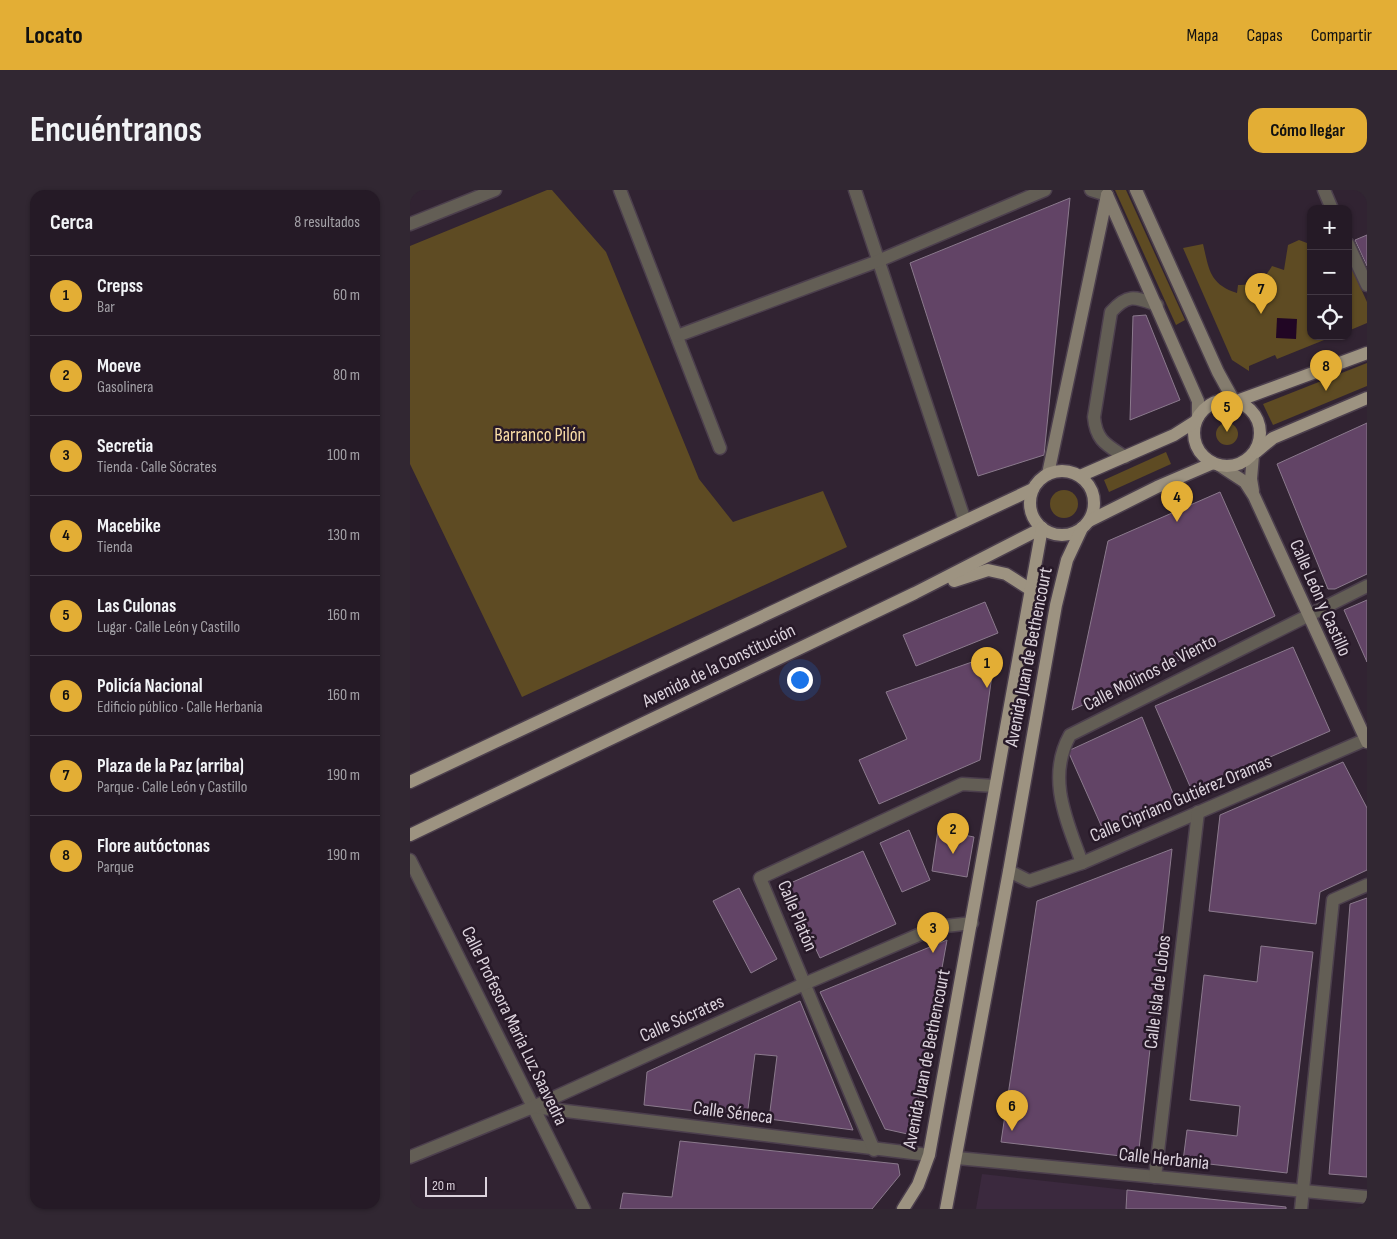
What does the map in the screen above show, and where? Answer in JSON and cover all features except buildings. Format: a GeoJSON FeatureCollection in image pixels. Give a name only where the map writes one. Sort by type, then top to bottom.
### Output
{"type":"FeatureCollection","features":[{"type":"Feature","properties":{"kind":"main road"},"geometry":{"type":"LineString","coordinates":[[1080,476],[1174,435],[1197,419],[1214,403],[1236,401],[1367,353]]}},
{"type":"Feature","properties":{"kind":"main road"},"geometry":{"type":"LineString","coordinates":[[1197,419],[1194,438],[1197,448],[1204,457],[1216,464],[1236,466],[1274,438],[1367,398]]}},
{"type":"Feature","properties":{"kind":"main road"},"geometry":{"type":"LineString","coordinates":[[1236,401],[1251,410],[1258,420],[1261,431],[1259,443],[1254,454]]}},
{"type":"Feature","properties":{"kind":"main road"},"geometry":{"type":"LineString","coordinates":[[1086,525],[1094,505],[1091,488],[1080,476],[1070,472],[1059,471],[1048,474],[1033,488],[1030,502],[1033,516],[1042,528],[1055,534],[1069,534],[1086,525],[1149,490],[1216,464]]}},
{"type":"Feature","properties":{"kind":"main road","name":"Avenida de la Constitución"},"geometry":{"type":"LineString","coordinates":[[410,782],[1033,488]]}},
{"type":"Feature","properties":{"kind":"main road","name":"Avenida Juan de Bethencourt"},"geometry":{"type":"LineString","coordinates":[[946,1209],[957,1158],[1056,605],[1067,560],[1086,525]]}},
{"type":"Feature","properties":{"kind":"main road","name":"Avenida de la Constitución"},"geometry":{"type":"LineString","coordinates":[[410,835],[916,593],[1042,528]]}},
{"type":"Feature","properties":{"kind":"main road","name":"Avenida Juan de Bethencourt"},"geometry":{"type":"LineString","coordinates":[[903,1209],[918,1185],[929,1155],[1042,528]]}},
{"type":"Feature","properties":{"kind":"main road"},"geometry":{"type":"LineString","coordinates":[[916,593],[988,570],[1006,574],[1031,590]]}},
{"type":"Feature","properties":{"kind":"street"},"geometry":{"type":"LineString","coordinates":[[410,224],[495,190]]}},
{"type":"Feature","properties":{"kind":"street"},"geometry":{"type":"LineString","coordinates":[[620,190],[720,448]]}},
{"type":"Feature","properties":{"kind":"street"},"geometry":{"type":"LineString","coordinates":[[855,190],[965,521]]}},
{"type":"Feature","properties":{"kind":"street"},"geometry":{"type":"LineString","coordinates":[[677,336],[878,261],[1046,190]]}},
{"type":"Feature","properties":{"kind":"street"},"geometry":{"type":"LineString","coordinates":[[1091,190],[1106,192]]}},
{"type":"Feature","properties":{"kind":"street"},"geometry":{"type":"LineString","coordinates":[[1136,190],[1218,372],[1236,401]]}},
{"type":"Feature","properties":{"kind":"street"},"geometry":{"type":"LineString","coordinates":[[1324,190],[1330,205]]}},
{"type":"Feature","properties":{"kind":"street"},"geometry":{"type":"LineString","coordinates":[[1106,192],[1198,401],[1197,419]]}},
{"type":"Feature","properties":{"kind":"street"},"geometry":{"type":"LineString","coordinates":[[1048,474],[1106,192]]}},
{"type":"Feature","properties":{"kind":"street"},"geometry":{"type":"LineString","coordinates":[[1351,250],[1367,285]]}},
{"type":"Feature","properties":{"kind":"street"},"geometry":{"type":"LineString","coordinates":[[1125,457],[1102,442],[1095,430],[1094,418],[1111,312],[1122,300],[1135,297],[1156,305]]}},
{"type":"Feature","properties":{"kind":"street","name":"Calle León y Castillo"},"geometry":{"type":"LineString","coordinates":[[1254,454],[1251,479],[1254,496]]}},
{"type":"Feature","properties":{"kind":"street","name":"Calle León y Castillo"},"geometry":{"type":"LineString","coordinates":[[1216,464],[1240,478],[1254,496],[1367,740]]}},
{"type":"Feature","properties":{"kind":"street","name":"Calle Molinos de Viento"},"geometry":{"type":"LineString","coordinates":[[1082,863],[1060,801],[1062,750],[1070,735],[1307,614],[1367,586]]}},
{"type":"Feature","properties":{"kind":"street","name":"Calle Cipriano Gutiérez Oramas"},"geometry":{"type":"LineString","coordinates":[[1009,871],[1029,881],[1082,863],[1367,740]]}},
{"type":"Feature","properties":{"kind":"street","name":"Calle Platón"},"geometry":{"type":"LineString","coordinates":[[874,1150],[760,878],[962,784],[995,786]]}},
{"type":"Feature","properties":{"kind":"street","name":"Calle Isla de Lobos"},"geometry":{"type":"LineString","coordinates":[[1155,1177],[1198,812]]}},
{"type":"Feature","properties":{"kind":"street","name":"Calle Profesora Maria Luz Saavedra"},"geometry":{"type":"LineString","coordinates":[[410,860],[584,1209]]}},
{"type":"Feature","properties":{"kind":"street"},"geometry":{"type":"LineString","coordinates":[[1301,1209],[1333,900],[1367,886]]}},
{"type":"Feature","properties":{"kind":"street","name":"Calle Sócrates"},"geometry":{"type":"LineString","coordinates":[[410,1158],[533,1107],[804,984],[937,928],[972,923]]}},
{"type":"Feature","properties":{"kind":"street","name":"Calle Séneca"},"geometry":{"type":"LineString","coordinates":[[533,1107],[874,1150],[929,1155]]}},
{"type":"Feature","properties":{"kind":"street","name":"Calle Herbania"},"geometry":{"type":"LineString","coordinates":[[957,1158],[1367,1197]]}},
{"type":"Feature","properties":{"kind":"shaded area"},"geometry":{"type":"Polygon","coordinates":[[[1277,318],[1297,319],[1296,339],[1276,338],[1277,318]]]}},
{"type":"Feature","properties":{"kind":"shaded area"},"geometry":{"type":"Polygon","coordinates":[[[982,1174],[1127,1190],[1126,1209],[976,1209],[982,1174]]]}},
{"type":"Feature","properties":{"kind":"green space","name":"Barranco Pilón"},"geometry":{"type":"Polygon","coordinates":[[[547,190],[552,190],[606,252],[699,479],[733,522],[823,491],[847,547],[522,697],[410,464],[410,246],[547,190]]]}},
{"type":"Feature","properties":{"kind":"green space"},"geometry":{"type":"Polygon","coordinates":[[[1115,190],[1126,190],[1185,320],[1176,325],[1115,190]]]}},
{"type":"Feature","properties":{"kind":"green space"},"geometry":{"type":"Polygon","coordinates":[[[1299,240],[1307,243],[1307,340],[1324,340],[1277,359],[1275,355],[1249,366],[1249,371],[1232,360],[1183,248],[1203,244],[1212,275],[1221,285],[1237,293],[1238,285],[1258,281],[1266,275],[1272,266],[1284,270],[1288,245],[1299,240]]]}},
{"type":"Feature","properties":{"kind":"green space"},"geometry":{"type":"Polygon","coordinates":[[[1352,269],[1367,302],[1367,323],[1352,329],[1352,269]]]}},
{"type":"Feature","properties":{"kind":"green space"},"geometry":{"type":"Polygon","coordinates":[[[1367,363],[1367,386],[1273,425],[1263,404],[1367,363]]]}},
{"type":"Feature","properties":{"kind":"green space"},"geometry":{"type":"Polygon","coordinates":[[[1227,423],[1235,426],[1238,434],[1235,442],[1227,445],[1219,442],[1216,434],[1219,426],[1227,423]]]}},
{"type":"Feature","properties":{"kind":"green space"},"geometry":{"type":"Polygon","coordinates":[[[1166,452],[1171,464],[1109,492],[1104,480],[1166,452]]]}},
{"type":"Feature","properties":{"kind":"green space"},"geometry":{"type":"Polygon","coordinates":[[[1064,490],[1074,494],[1078,504],[1074,514],[1064,518],[1054,514],[1050,504],[1054,494],[1064,490]]]}},
{"type":"Feature","properties":{"kind":"place","name":"Plaza de la Paz (arriba)"},"geometry":{"type":"Point","coordinates":[1261,314]}},
{"type":"Feature","properties":{"kind":"place","name":"Flore autóctonas"},"geometry":{"type":"Point","coordinates":[1326,391]}},
{"type":"Feature","properties":{"kind":"place","name":"Las Culonas"},"geometry":{"type":"Point","coordinates":[1227,432]}},
{"type":"Feature","properties":{"kind":"place","name":"Macebike"},"geometry":{"type":"Point","coordinates":[1177,522]}},
{"type":"Feature","properties":{"kind":"place","name":"Crepss"},"geometry":{"type":"Point","coordinates":[987,688]}},
{"type":"Feature","properties":{"kind":"place","name":"Moeve"},"geometry":{"type":"Point","coordinates":[953,854]}},
{"type":"Feature","properties":{"kind":"place","name":"Secretia"},"geometry":{"type":"Point","coordinates":[933,953]}},
{"type":"Feature","properties":{"kind":"place","name":"Policía Nacional"},"geometry":{"type":"Point","coordinates":[1012,1131]}}]}
